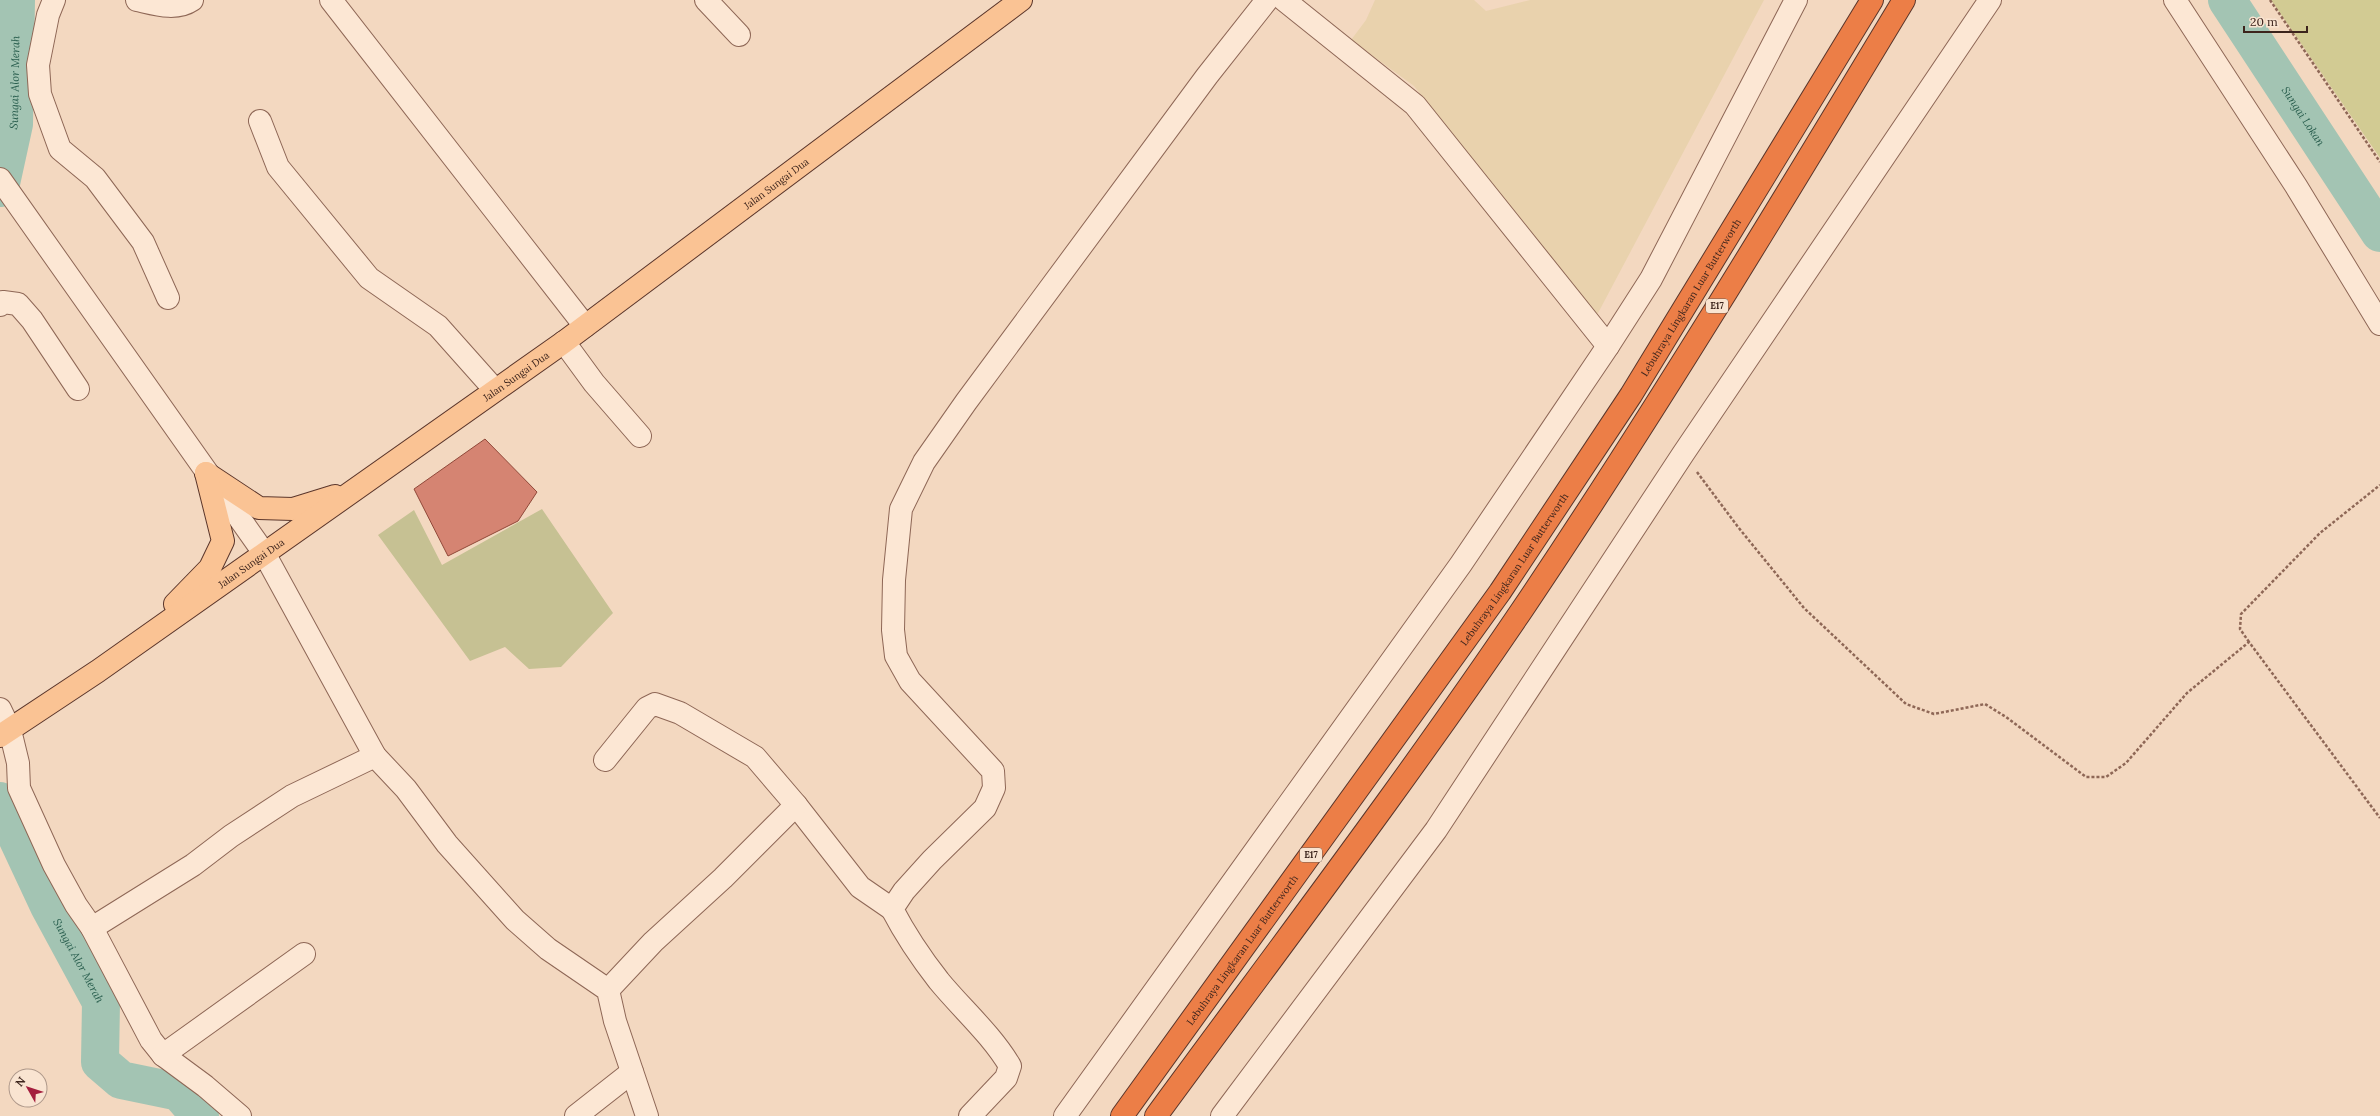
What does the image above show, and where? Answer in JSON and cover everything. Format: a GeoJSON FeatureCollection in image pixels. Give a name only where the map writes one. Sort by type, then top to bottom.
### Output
{"type":"FeatureCollection","features":[{"type":"Feature","properties":{"kind":"highway","name":"Lebuhraya Lingkaran Luar Butterworth"},"geometry":{"type":"LineString","coordinates":[[1122,1116],[1500,592],[1631,395],[1872,0]]}},
{"type":"Feature","properties":{"kind":"highway","name":"E17"},"geometry":{"type":"LineString","coordinates":[[1156,1116],[1393,792],[1523,608],[1652,411],[1904,0]]}},
{"type":"Feature","properties":{"kind":"main road","name":"Jalan Sungai Dua"},"geometry":{"type":"LineString","coordinates":[[4,734],[155,630],[564,342],[1021,0]]}},
{"type":"Feature","properties":{"kind":"main road"},"geometry":{"type":"LineString","coordinates":[[206,473],[259,508],[293,509],[354,490]]}},
{"type":"Feature","properties":{"kind":"main road"},"geometry":{"type":"LineString","coordinates":[[155,630],[210,568],[223,541],[206,473]]}},
{"type":"Feature","properties":{"kind":"street"},"geometry":{"type":"LineString","coordinates":[[54,0],[48,15],[38,65],[40,94],[60,150],[95,178],[143,242],[168,298]]}},
{"type":"Feature","properties":{"kind":"street"},"geometry":{"type":"LineString","coordinates":[[137,0],[160,6],[184,5],[192,0]]}},
{"type":"Feature","properties":{"kind":"street"},"geometry":{"type":"LineString","coordinates":[[331,0],[585,326]]}},
{"type":"Feature","properties":{"kind":"street"},"geometry":{"type":"LineString","coordinates":[[706,0],[739,35]]}},
{"type":"Feature","properties":{"kind":"street"},"geometry":{"type":"LineString","coordinates":[[892,909],[904,891],[932,860],[985,808],[994,788],[993,771],[910,681],[896,656],[894,630],[894,580],[901,509],[924,462],[966,402],[1207,76],[1268,0]]}},
{"type":"Feature","properties":{"kind":"street"},"geometry":{"type":"LineString","coordinates":[[1284,0],[1416,105],[1608,346]]}},
{"type":"Feature","properties":{"kind":"street"},"geometry":{"type":"LineString","coordinates":[[1065,1116],[1461,564],[1608,346],[1651,279],[1796,0]]}},
{"type":"Feature","properties":{"kind":"street"},"geometry":{"type":"LineString","coordinates":[[1222,1116],[1436,830],[1683,454],[1990,0]]}},
{"type":"Feature","properties":{"kind":"street"},"geometry":{"type":"LineString","coordinates":[[2175,0],[2296,186],[2380,324]]}},
{"type":"Feature","properties":{"kind":"street"},"geometry":{"type":"LineString","coordinates":[[260,121],[278,167],[369,278],[438,326],[495,390]]}},
{"type":"Feature","properties":{"kind":"street"},"geometry":{"type":"LineString","coordinates":[[0,179],[206,473],[264,553],[375,756],[406,789],[447,844],[516,920],[548,949],[608,990],[615,1021],[647,1116]]}},
{"type":"Feature","properties":{"kind":"street"},"geometry":{"type":"LineString","coordinates":[[0,305],[3,302],[18,304],[32,320],[78,389]]}},
{"type":"Feature","properties":{"kind":"street"},"geometry":{"type":"LineString","coordinates":[[564,342],[594,383],[640,436]]}},
{"type":"Feature","properties":{"kind":"street"},"geometry":{"type":"LineString","coordinates":[[606,760],[648,708],[654,704],[680,713],[755,757],[796,805],[860,887],[892,909],[904,932],[939,980],[1001,1051],[1010,1066],[1006,1078],[970,1116]]}},
{"type":"Feature","properties":{"kind":"street"},"geometry":{"type":"LineString","coordinates":[[0,709],[4,734],[18,763],[20,788],[54,865],[76,905],[92,928],[151,1040],[163,1055],[205,1086],[240,1116]]}},
{"type":"Feature","properties":{"kind":"street"},"geometry":{"type":"LineString","coordinates":[[92,928],[193,865],[231,836],[292,796],[375,756]]}},
{"type":"Feature","properties":{"kind":"street"},"geometry":{"type":"LineString","coordinates":[[608,990],[653,942],[724,878],[796,805]]}},
{"type":"Feature","properties":{"kind":"street"},"geometry":{"type":"LineString","coordinates":[[163,1055],[304,954]]}},
{"type":"Feature","properties":{"kind":"street"},"geometry":{"type":"LineString","coordinates":[[576,1116],[632,1072]]}},
{"type":"Feature","properties":{"kind":"path"},"geometry":{"type":"LineString","coordinates":[[2270,0],[2380,162]]}},
{"type":"Feature","properties":{"kind":"path"},"geometry":{"type":"LineString","coordinates":[[1683,454],[1738,527],[1804,608],[1906,704],[1934,714],[1985,704],[2006,716],[2086,777],[2106,777],[2126,763],[2187,693],[2249,642]]}},
{"type":"Feature","properties":{"kind":"path"},"geometry":{"type":"LineString","coordinates":[[2380,485],[2320,533],[2240,614],[2240,629],[2380,818]]}},
{"type":"Feature","properties":{"kind":"shaded area"},"geometry":{"type":"Polygon","coordinates":[[[1375,0],[1474,0],[1486,11],[1530,0],[1764,0],[1597,315],[1414,86],[1351,40],[1366,20],[1375,0]]]}},
{"type":"Feature","properties":{"kind":"shaded area"},"geometry":{"type":"Polygon","coordinates":[[[2271,0],[2380,0],[2380,158],[2271,0]]]}},
{"type":"Feature","properties":{"kind":"shaded area"},"geometry":{"type":"Polygon","coordinates":[[[542,509],[613,613],[561,667],[529,669],[505,647],[470,661],[378,535],[414,510],[442,565],[542,509]]]}},
{"type":"Feature","properties":{"kind":"building"},"geometry":{"type":"Polygon","coordinates":[[[485,439],[537,492],[518,521],[448,556],[414,489],[485,439]]]}},
{"type":"Feature","properties":{"kind":"waterway","name":"Sungai Alor Merah"},"geometry":{"type":"LineString","coordinates":[[0,188],[14,124],[16,0]]}},
{"type":"Feature","properties":{"kind":"waterway","name":"Sungai Lokan"},"geometry":{"type":"LineString","coordinates":[[2227,0],[2380,233]]}},
{"type":"Feature","properties":{"kind":"waterway","name":"Sungai Alor Merah"},"geometry":{"type":"LineString","coordinates":[[0,801],[49,906],[101,1002],[100,1062],[121,1080],[179,1092],[200,1116]]}}]}
